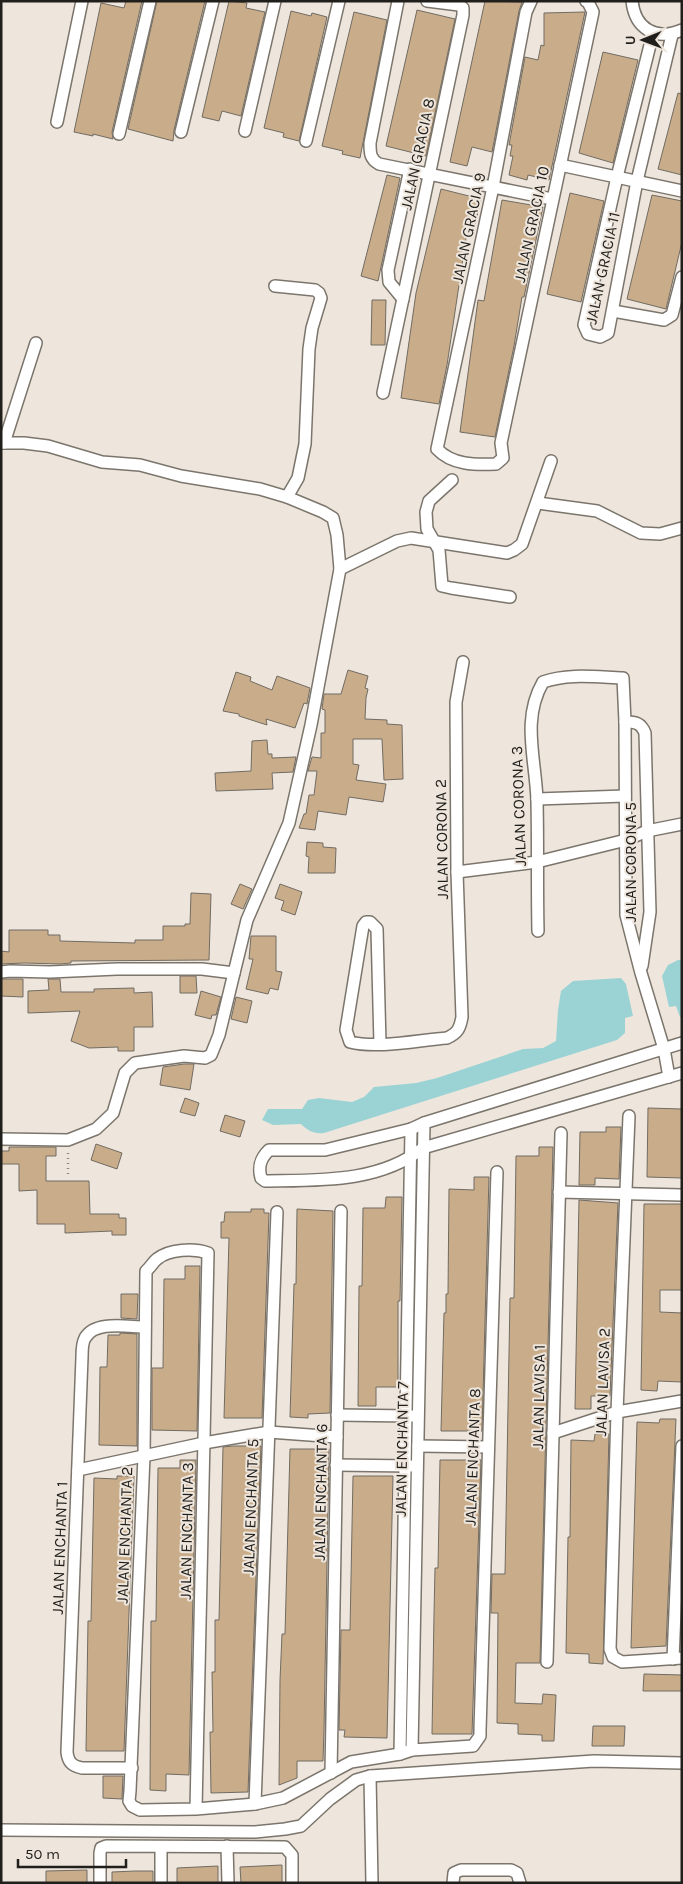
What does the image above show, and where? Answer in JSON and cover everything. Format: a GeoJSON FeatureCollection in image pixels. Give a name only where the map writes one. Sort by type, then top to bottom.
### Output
{"type":"FeatureCollection","features":[{"type":"Feature","properties":{"kind":"street"},"geometry":{"type":"LineString","coordinates":[[57,122],[82,1]]}},
{"type":"Feature","properties":{"kind":"street"},"geometry":{"type":"LineString","coordinates":[[119,134],[150,1]]}},
{"type":"Feature","properties":{"kind":"street"},"geometry":{"type":"LineString","coordinates":[[181,132],[213,1]]}},
{"type":"Feature","properties":{"kind":"street"},"geometry":{"type":"LineString","coordinates":[[245,131],[275,1]]}},
{"type":"Feature","properties":{"kind":"street"},"geometry":{"type":"LineString","coordinates":[[306,141],[339,1]]}},
{"type":"Feature","properties":{"kind":"street"},"geometry":{"type":"LineString","coordinates":[[398,1],[370,143],[370,154],[374,161],[379,164],[552,199]]}},
{"type":"Feature","properties":{"kind":"street","name":"JALAN GRACIA 8"},"geometry":{"type":"LineString","coordinates":[[383,393],[463,15],[463,8],[459,5],[427,1]]}},
{"type":"Feature","properties":{"kind":"street","name":"JALAN GRACIA 10"},"geometry":{"type":"LineString","coordinates":[[438,449],[444,457],[454,461],[496,464],[503,458],[501,443],[593,12],[586,1]]}},
{"type":"Feature","properties":{"kind":"street"},"geometry":{"type":"LineString","coordinates":[[632,1],[633,12],[641,25],[653,33],[677,32]]}},
{"type":"Feature","properties":{"kind":"street","name":"JALAN GRACIA 9"},"geometry":{"type":"LineString","coordinates":[[438,449],[529,7]]}},
{"type":"Feature","properties":{"kind":"street","name":"JALAN GRACIA 11"},"geometry":{"type":"LineString","coordinates":[[653,33],[617,177],[584,325],[588,334],[600,337],[608,333],[637,182],[677,32]]}},
{"type":"Feature","properties":{"kind":"street"},"geometry":{"type":"LineString","coordinates":[[560,165],[682,191]]}},
{"type":"Feature","properties":{"kind":"street","name":"JALAN GRACIA 8"},"geometry":{"type":"LineString","coordinates":[[403,299],[389,282],[388,270],[410,169]]}},
{"type":"Feature","properties":{"kind":"street"},"geometry":{"type":"LineString","coordinates":[[613,311],[664,320],[672,315],[682,276]]}},
{"type":"Feature","properties":{"kind":"street"},"geometry":{"type":"LineString","coordinates":[[275,286],[315,290],[321,298],[312,328],[309,349],[307,414],[303,456],[298,478],[287,497]]}},
{"type":"Feature","properties":{"kind":"street"},"geometry":{"type":"LineString","coordinates":[[1,1139],[68,1140],[96,1129],[113,1113],[125,1073],[135,1062],[184,1056],[205,1058],[211,1055],[219,1035],[247,920],[290,823],[311,725],[340,569],[337,535],[333,518],[287,497],[260,489],[181,476],[140,466],[102,462],[48,446],[24,442],[3,443],[36,343]]}},
{"type":"Feature","properties":{"kind":"street"},"geometry":{"type":"LineString","coordinates":[[340,569],[403,539],[411,538],[507,553],[514,550],[522,544],[538,503],[551,461]]}},
{"type":"Feature","properties":{"kind":"street"},"geometry":{"type":"LineString","coordinates":[[452,480],[429,501],[426,512],[427,529],[439,550],[442,586],[510,597]]}},
{"type":"Feature","properties":{"kind":"street"},"geometry":{"type":"LineString","coordinates":[[538,503],[597,511],[642,533],[660,534],[682,528]]}},
{"type":"Feature","properties":{"kind":"street","name":"JALAN CORONA 2"},"geometry":{"type":"LineString","coordinates":[[380,1044],[446,1038],[455,1034],[460,1029],[462,1017],[457,872],[456,702],[463,662]]}},
{"type":"Feature","properties":{"kind":"street","name":"JALAN CORONA 5"},"geometry":{"type":"LineString","coordinates":[[543,682],[557,678],[582,676],[623,678],[626,722],[626,915],[641,973]]}},
{"type":"Feature","properties":{"kind":"street","name":"JALAN CORONA 3"},"geometry":{"type":"LineString","coordinates":[[538,931],[537,799],[530,720],[533,704],[543,682]]}},
{"type":"Feature","properties":{"kind":"street","name":"JALAN CORONA 5"},"geometry":{"type":"LineString","coordinates":[[626,722],[636,722],[645,733],[650,912],[641,973]]}},
{"type":"Feature","properties":{"kind":"street"},"geometry":{"type":"LineString","coordinates":[[537,799],[625,796]]}},
{"type":"Feature","properties":{"kind":"street"},"geometry":{"type":"LineString","coordinates":[[457,872],[537,862],[626,840],[647,831],[682,824]]}},
{"type":"Feature","properties":{"kind":"street"},"geometry":{"type":"LineString","coordinates":[[366,922],[370,922],[376,929],[380,1044],[361,1045],[350,1042],[346,1030],[363,926],[366,922]]}},
{"type":"Feature","properties":{"kind":"street"},"geometry":{"type":"LineString","coordinates":[[1,972],[202,969],[234,973]]}},
{"type":"Feature","properties":{"kind":"street"},"geometry":{"type":"LineString","coordinates":[[641,973],[664,1048],[669,1077]]}},
{"type":"Feature","properties":{"kind":"street"},"geometry":{"type":"LineString","coordinates":[[682,1043],[424,1123],[412,1129],[325,1150],[269,1150],[262,1156],[259,1170],[261,1178],[265,1181],[325,1180],[368,1174],[411,1158],[423,1148],[682,1073]]}},
{"type":"Feature","properties":{"kind":"street","name":"JALAN LAVISA 2"},"geometry":{"type":"LineString","coordinates":[[629,1116],[610,1650],[613,1657],[622,1662],[678,1658]]}},
{"type":"Feature","properties":{"kind":"street","name":"JALAN ENCHANTA 7"},"geometry":{"type":"LineString","coordinates":[[412,1750],[424,1123]]}},
{"type":"Feature","properties":{"kind":"street","name":"JALAN ENCHANTA 7"},"geometry":{"type":"LineString","coordinates":[[400,1754],[412,1129]]}},
{"type":"Feature","properties":{"kind":"street","name":"JALAN LAVISA 1"},"geometry":{"type":"LineString","coordinates":[[547,1662],[560,1133]]}},
{"type":"Feature","properties":{"kind":"street","name":"JALAN ENCHANTA 8"},"geometry":{"type":"LineString","coordinates":[[412,1750],[473,1746],[477,1741],[480,1730],[497,1172]]}},
{"type":"Feature","properties":{"kind":"street"},"geometry":{"type":"LineString","coordinates":[[559,1192],[682,1195]]}},
{"type":"Feature","properties":{"kind":"street","name":"JALAN ENCHANTA 6"},"geometry":{"type":"LineString","coordinates":[[331,1773],[341,1211]]}},
{"type":"Feature","properties":{"kind":"street","name":"JALAN ENCHANTA 5"},"geometry":{"type":"LineString","coordinates":[[256,1804],[277,1212]]}},
{"type":"Feature","properties":{"kind":"street","name":"JALAN ENCHANTA 2"},"geometry":{"type":"LineString","coordinates":[[196,1809],[140,1810],[132,1806],[130,1801],[144,1456],[146,1272],[157,1258],[175,1251],[198,1251],[208,1254]]}},
{"type":"Feature","properties":{"kind":"street","name":"JALAN ENCHANTA 3"},"geometry":{"type":"LineString","coordinates":[[196,1809],[208,1254]]}},
{"type":"Feature","properties":{"kind":"street","name":"JALAN ENCHANTA 1"},"geometry":{"type":"LineString","coordinates":[[132,1768],[82,1768],[75,1766],[68,1759],[84,1339],[94,1329],[108,1326],[145,1327]]}},
{"type":"Feature","properties":{"kind":"street"},"geometry":{"type":"LineString","coordinates":[[553,1432],[617,1412],[682,1401]]}},
{"type":"Feature","properties":{"kind":"street"},"geometry":{"type":"LineString","coordinates":[[337,1415],[418,1416]]}},
{"type":"Feature","properties":{"kind":"street"},"geometry":{"type":"LineString","coordinates":[[78,1470],[204,1443],[269,1432],[337,1437]]}},
{"type":"Feature","properties":{"kind":"street"},"geometry":{"type":"LineString","coordinates":[[418,1446],[488,1448]]}},
{"type":"Feature","properties":{"kind":"street"},"geometry":{"type":"LineString","coordinates":[[678,1658],[682,1446]]}},
{"type":"Feature","properties":{"kind":"street"},"geometry":{"type":"LineString","coordinates":[[336,1465],[417,1467]]}},
{"type":"Feature","properties":{"kind":"street"},"geometry":{"type":"LineString","coordinates":[[196,1809],[256,1804],[283,1798],[351,1762],[400,1754],[412,1750]]}},
{"type":"Feature","properties":{"kind":"street"},"geometry":{"type":"LineString","coordinates":[[1,1830],[255,1832],[301,1826],[356,1780],[370,1776],[594,1761],[682,1763]]}},
{"type":"Feature","properties":{"kind":"street"},"geometry":{"type":"LineString","coordinates":[[370,1776],[372,1883]]}},
{"type":"Feature","properties":{"kind":"street"},"geometry":{"type":"LineString","coordinates":[[100,1883],[100,1853],[101,1848],[106,1846],[227,1846],[285,1847],[292,1855],[292,1883]]}},
{"type":"Feature","properties":{"kind":"street"},"geometry":{"type":"LineString","coordinates":[[227,1846],[228,1883]]}},
{"type":"Feature","properties":{"kind":"street"},"geometry":{"type":"LineString","coordinates":[[161,1847],[161,1883]]}},
{"type":"Feature","properties":{"kind":"street"},"geometry":{"type":"LineString","coordinates":[[453,1883],[454,1873],[461,1870],[511,1870],[517,1873],[520,1883]]}},
{"type":"Feature","properties":{"kind":"path"},"geometry":{"type":"LineString","coordinates":[[68,1140],[68,1174]]}},
{"type":"Feature","properties":{"kind":"water"},"geometry":{"type":"Polygon","coordinates":[[[682,960],[682,1017],[680,1017],[676,1006],[669,1007],[662,976],[668,965],[682,960]]]}},
{"type":"Feature","properties":{"kind":"water"},"geometry":{"type":"Polygon","coordinates":[[[621,978],[626,984],[633,1016],[625,1018],[625,1033],[617,1040],[324,1133],[311,1132],[301,1124],[273,1125],[262,1120],[268,1109],[302,1109],[308,1100],[319,1098],[352,1102],[364,1097],[374,1087],[416,1083],[437,1078],[523,1049],[543,1048],[556,1041],[561,991],[573,981],[621,978]]]}},
{"type":"Feature","properties":{"kind":"building"},"geometry":{"type":"Polygon","coordinates":[[[126,1],[142,1],[112,132],[113,139],[74,132],[101,3],[124,8],[126,1]]]}},
{"type":"Feature","properties":{"kind":"building"},"geometry":{"type":"Polygon","coordinates":[[[157,1],[205,1],[173,141],[128,129],[157,1]]]}},
{"type":"Feature","properties":{"kind":"building"},"geometry":{"type":"Polygon","coordinates":[[[229,1],[247,3],[246,8],[265,12],[241,116],[222,111],[219,121],[202,117],[229,1]]]}},
{"type":"Feature","properties":{"kind":"building"},"geometry":{"type":"Polygon","coordinates":[[[485,1],[522,2],[492,152],[472,147],[467,166],[450,162],[485,1]]]}},
{"type":"Feature","properties":{"kind":"building"},"geometry":{"type":"Polygon","coordinates":[[[417,10],[455,19],[426,156],[386,146],[417,10]]]}},
{"type":"Feature","properties":{"kind":"building"},"geometry":{"type":"Polygon","coordinates":[[[291,11],[311,16],[312,13],[327,17],[299,141],[283,137],[284,133],[264,128],[291,11]]]}},
{"type":"Feature","properties":{"kind":"building"},"geometry":{"type":"Polygon","coordinates":[[[354,12],[387,20],[360,158],[342,154],[343,151],[322,146],[354,12]]]}},
{"type":"Feature","properties":{"kind":"building"},"geometry":{"type":"Polygon","coordinates":[[[585,12],[549,180],[528,175],[527,180],[509,175],[513,156],[510,156],[512,145],[509,145],[525,57],[538,60],[541,45],[544,46],[544,13],[585,12]]]}},
{"type":"Feature","properties":{"kind":"building"},"geometry":{"type":"Polygon","coordinates":[[[603,52],[638,60],[613,163],[579,153],[603,52]]]}},
{"type":"Feature","properties":{"kind":"building"},"geometry":{"type":"Polygon","coordinates":[[[678,93],[682,94],[682,175],[658,169],[678,93]]]}},
{"type":"Feature","properties":{"kind":"building"},"geometry":{"type":"Polygon","coordinates":[[[387,175],[400,178],[378,281],[361,276],[387,175]]]}},
{"type":"Feature","properties":{"kind":"building"},"geometry":{"type":"Polygon","coordinates":[[[441,189],[481,199],[473,233],[467,232],[447,365],[439,404],[401,398],[416,293],[441,189]]]}},
{"type":"Feature","properties":{"kind":"building"},"geometry":{"type":"Polygon","coordinates":[[[570,193],[604,201],[581,302],[547,294],[570,193]]]}},
{"type":"Feature","properties":{"kind":"building"},"geometry":{"type":"Polygon","coordinates":[[[652,195],[682,201],[682,242],[666,309],[627,299],[652,195]]]}},
{"type":"Feature","properties":{"kind":"building"},"geometry":{"type":"Polygon","coordinates":[[[502,200],[543,207],[524,297],[522,297],[495,437],[460,432],[478,300],[484,301],[502,200]]]}},
{"type":"Feature","properties":{"kind":"building"},"geometry":{"type":"Polygon","coordinates":[[[372,300],[386,300],[385,345],[371,345],[372,300]]]}},
{"type":"Feature","properties":{"kind":"building"},"geometry":{"type":"Polygon","coordinates":[[[348,670],[368,676],[365,688],[368,689],[365,719],[387,720],[387,724],[402,725],[403,779],[384,780],[382,739],[353,739],[353,764],[359,765],[356,780],[386,784],[383,802],[349,797],[346,815],[318,811],[315,830],[299,828],[304,814],[306,814],[309,795],[314,795],[317,771],[308,771],[312,757],[321,758],[321,733],[325,733],[325,710],[322,709],[324,694],[341,694],[348,670]]]}},
{"type":"Feature","properties":{"kind":"building"},"geometry":{"type":"Polygon","coordinates":[[[236,672],[251,677],[250,681],[272,690],[277,676],[310,688],[307,704],[304,703],[295,728],[266,719],[267,725],[239,716],[239,714],[223,711],[236,672]]]}},
{"type":"Feature","properties":{"kind":"building"},"geometry":{"type":"Polygon","coordinates":[[[267,740],[268,754],[272,754],[272,758],[296,757],[293,772],[272,773],[273,789],[216,791],[215,773],[251,771],[252,741],[267,740]]]}},
{"type":"Feature","properties":{"kind":"building"},"geometry":{"type":"Polygon","coordinates":[[[307,842],[323,843],[323,847],[336,848],[335,873],[308,873],[309,857],[306,856],[307,842]]]}},
{"type":"Feature","properties":{"kind":"building"},"geometry":{"type":"Polygon","coordinates":[[[240,884],[252,889],[243,909],[231,904],[240,884]]]}},
{"type":"Feature","properties":{"kind":"building"},"geometry":{"type":"Polygon","coordinates":[[[280,884],[302,892],[295,915],[281,910],[284,901],[275,898],[280,884]]]}},
{"type":"Feature","properties":{"kind":"building"},"geometry":{"type":"Polygon","coordinates":[[[191,893],[211,894],[209,960],[71,961],[71,963],[60,964],[1,964],[1,951],[9,952],[9,930],[48,930],[48,935],[60,935],[60,941],[135,943],[135,940],[163,940],[163,926],[185,926],[185,924],[190,924],[191,893]]]}},
{"type":"Feature","properties":{"kind":"building"},"geometry":{"type":"Polygon","coordinates":[[[251,936],[276,936],[276,971],[282,972],[278,990],[270,988],[268,994],[246,989],[253,959],[249,959],[251,936]]]}},
{"type":"Feature","properties":{"kind":"building"},"geometry":{"type":"Polygon","coordinates":[[[180,976],[196,976],[197,993],[180,993],[180,976]]]}},
{"type":"Feature","properties":{"kind":"building"},"geometry":{"type":"Polygon","coordinates":[[[1,979],[23,979],[23,997],[1,996],[1,979]]]}},
{"type":"Feature","properties":{"kind":"building"},"geometry":{"type":"Polygon","coordinates":[[[48,979],[60,979],[61,992],[94,992],[94,989],[134,988],[134,993],[152,992],[153,1027],[134,1027],[134,1051],[118,1051],[118,1047],[89,1048],[71,1041],[80,1011],[28,1013],[28,991],[49,990],[48,979]]]}},
{"type":"Feature","properties":{"kind":"building"},"geometry":{"type":"Polygon","coordinates":[[[201,991],[221,997],[216,1015],[212,1015],[211,1019],[195,1015],[201,991]]]}},
{"type":"Feature","properties":{"kind":"building"},"geometry":{"type":"Polygon","coordinates":[[[236,997],[252,1001],[247,1023],[231,1019],[236,997]]]}},
{"type":"Feature","properties":{"kind":"building"},"geometry":{"type":"Polygon","coordinates":[[[194,1064],[190,1090],[160,1085],[163,1067],[194,1064]]]}},
{"type":"Feature","properties":{"kind":"building"},"geometry":{"type":"Polygon","coordinates":[[[185,1098],[199,1103],[195,1116],[180,1112],[185,1098]]]}},
{"type":"Feature","properties":{"kind":"building"},"geometry":{"type":"Polygon","coordinates":[[[648,1108],[682,1109],[682,1178],[647,1177],[648,1108]]]}},
{"type":"Feature","properties":{"kind":"building"},"geometry":{"type":"Polygon","coordinates":[[[225,1115],[245,1121],[240,1137],[220,1131],[225,1115]]]}},
{"type":"Feature","properties":{"kind":"building"},"geometry":{"type":"Polygon","coordinates":[[[606,1127],[621,1127],[619,1179],[595,1178],[595,1185],[579,1185],[580,1132],[606,1132],[606,1127]]]}},
{"type":"Feature","properties":{"kind":"building"},"geometry":{"type":"Polygon","coordinates":[[[96,1144],[122,1153],[117,1169],[91,1160],[96,1144]]]}},
{"type":"Feature","properties":{"kind":"building"},"geometry":{"type":"Polygon","coordinates":[[[9,1147],[56,1147],[56,1156],[46,1156],[46,1181],[89,1181],[90,1214],[119,1214],[119,1218],[126,1218],[126,1235],[112,1235],[112,1231],[65,1233],[65,1224],[37,1224],[37,1190],[19,1191],[19,1164],[1,1164],[1,1151],[9,1151],[9,1147]]]}},
{"type":"Feature","properties":{"kind":"building"},"geometry":{"type":"Polygon","coordinates":[[[539,1147],[553,1147],[540,1663],[516,1663],[515,1703],[542,1704],[543,1694],[556,1695],[554,1741],[542,1741],[542,1735],[518,1734],[518,1724],[497,1723],[498,1613],[491,1613],[492,1574],[505,1574],[510,1298],[514,1298],[516,1156],[539,1156],[539,1147]]]}},
{"type":"Feature","properties":{"kind":"building"},"geometry":{"type":"Polygon","coordinates":[[[474,1177],[489,1177],[482,1431],[441,1431],[444,1313],[446,1313],[446,1294],[448,1294],[449,1189],[474,1190],[474,1177]]]}},
{"type":"Feature","properties":{"kind":"building"},"geometry":{"type":"Polygon","coordinates":[[[386,1197],[402,1197],[400,1301],[398,1301],[398,1387],[376,1387],[376,1406],[358,1406],[359,1286],[362,1286],[363,1208],[385,1208],[386,1197]]]}},
{"type":"Feature","properties":{"kind":"building"},"geometry":{"type":"Polygon","coordinates":[[[579,1200],[618,1203],[610,1396],[591,1396],[591,1409],[575,1409],[579,1200]]]}},
{"type":"Feature","properties":{"kind":"building"},"geometry":{"type":"Polygon","coordinates":[[[644,1204],[682,1204],[682,1290],[660,1290],[660,1312],[682,1313],[682,1382],[658,1381],[657,1391],[641,1390],[644,1204]]]}},
{"type":"Feature","properties":{"kind":"building"},"geometry":{"type":"Polygon","coordinates":[[[251,1209],[264,1209],[264,1213],[269,1213],[262,1418],[224,1418],[229,1238],[221,1238],[221,1222],[224,1222],[225,1212],[251,1212],[251,1209]]]}},
{"type":"Feature","properties":{"kind":"building"},"geometry":{"type":"Polygon","coordinates":[[[297,1209],[333,1211],[330,1413],[308,1414],[308,1418],[290,1417],[294,1284],[296,1284],[297,1209]]]}},
{"type":"Feature","properties":{"kind":"building"},"geometry":{"type":"Polygon","coordinates":[[[185,1266],[200,1266],[197,1431],[152,1430],[152,1368],[163,1368],[164,1279],[185,1279],[185,1266]]]}},
{"type":"Feature","properties":{"kind":"building"},"geometry":{"type":"Polygon","coordinates":[[[121,1294],[138,1294],[137,1319],[121,1318],[121,1294]]]}},
{"type":"Feature","properties":{"kind":"building"},"geometry":{"type":"Polygon","coordinates":[[[120,1333],[137,1334],[137,1446],[99,1445],[100,1367],[107,1367],[108,1335],[120,1335],[120,1333]]]}},
{"type":"Feature","properties":{"kind":"building"},"geometry":{"type":"Polygon","coordinates":[[[660,1419],[676,1419],[666,1646],[631,1648],[637,1422],[659,1423],[660,1419]]]}},
{"type":"Feature","properties":{"kind":"building"},"geometry":{"type":"Polygon","coordinates":[[[595,1434],[609,1434],[603,1664],[589,1663],[589,1654],[566,1653],[571,1440],[594,1441],[595,1434]]]}},
{"type":"Feature","properties":{"kind":"building"},"geometry":{"type":"Polygon","coordinates":[[[261,1446],[248,1792],[211,1793],[210,1732],[213,1732],[212,1672],[215,1672],[215,1620],[219,1620],[223,1447],[261,1446]]]}},
{"type":"Feature","properties":{"kind":"building"},"geometry":{"type":"Polygon","coordinates":[[[290,1449],[329,1449],[323,1761],[297,1761],[297,1778],[279,1785],[280,1680],[282,1634],[285,1634],[290,1449]]]}},
{"type":"Feature","properties":{"kind":"building"},"geometry":{"type":"Polygon","coordinates":[[[180,1460],[196,1460],[189,1775],[166,1774],[166,1791],[150,1790],[151,1621],[156,1621],[158,1468],[180,1468],[180,1460]]]}},
{"type":"Feature","properties":{"kind":"building"},"geometry":{"type":"Polygon","coordinates":[[[440,1460],[481,1460],[472,1734],[432,1734],[435,1568],[438,1568],[440,1460]]]}},
{"type":"Feature","properties":{"kind":"building"},"geometry":{"type":"Polygon","coordinates":[[[117,1476],[134,1476],[124,1751],[86,1751],[88,1621],[91,1621],[94,1478],[117,1479],[117,1476]]]}},
{"type":"Feature","properties":{"kind":"building"},"geometry":{"type":"Polygon","coordinates":[[[353,1476],[393,1476],[387,1738],[344,1737],[345,1730],[339,1730],[341,1630],[350,1630],[353,1476]]]}},
{"type":"Feature","properties":{"kind":"building"},"geometry":{"type":"Polygon","coordinates":[[[644,1674],[682,1675],[682,1691],[643,1691],[644,1674]]]}},
{"type":"Feature","properties":{"kind":"building"},"geometry":{"type":"Polygon","coordinates":[[[593,1726],[625,1726],[624,1746],[592,1746],[593,1726]]]}},
{"type":"Feature","properties":{"kind":"building"},"geometry":{"type":"Polygon","coordinates":[[[103,1776],[123,1776],[122,1799],[103,1798],[103,1776]]]}},
{"type":"Feature","properties":{"kind":"building"},"geometry":{"type":"Polygon","coordinates":[[[282,1865],[282,1883],[241,1883],[240,1867],[282,1865]]]}},
{"type":"Feature","properties":{"kind":"building"},"geometry":{"type":"Polygon","coordinates":[[[218,1866],[218,1883],[177,1883],[177,1868],[218,1866]]]}},
{"type":"Feature","properties":{"kind":"building"},"geometry":{"type":"Polygon","coordinates":[[[87,1870],[87,1883],[46,1883],[46,1871],[87,1870]]]}},
{"type":"Feature","properties":{"kind":"building"},"geometry":{"type":"Polygon","coordinates":[[[153,1871],[153,1883],[112,1883],[112,1872],[153,1871]]]}}]}
